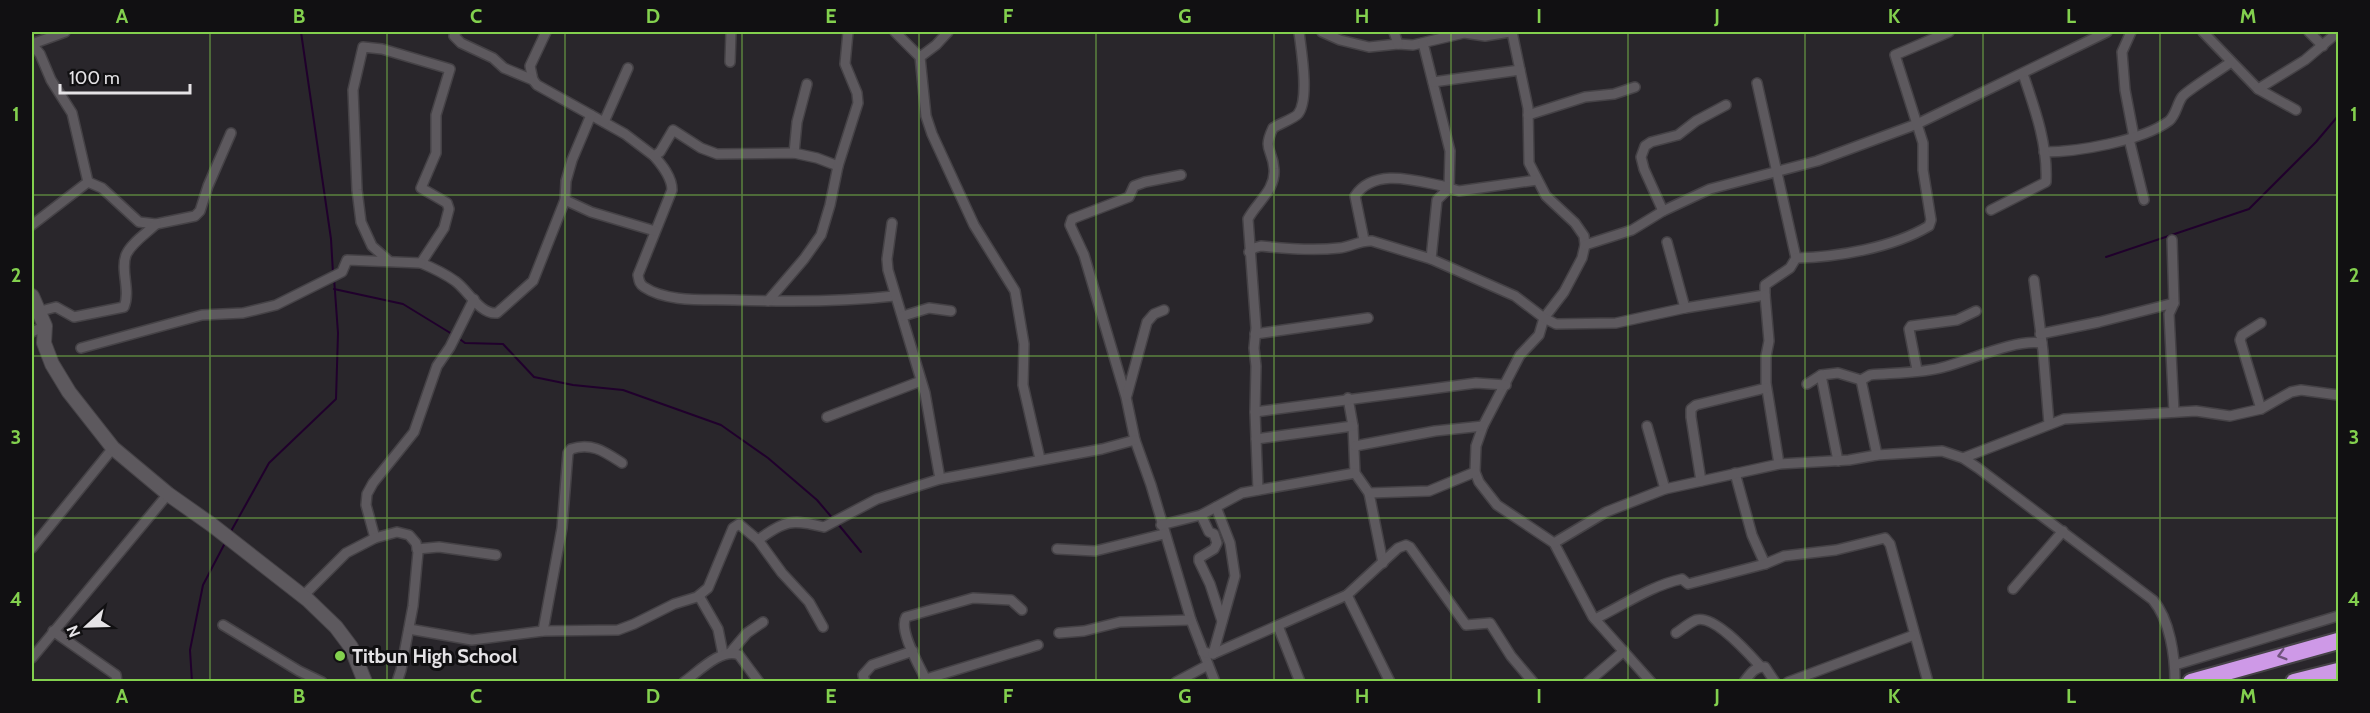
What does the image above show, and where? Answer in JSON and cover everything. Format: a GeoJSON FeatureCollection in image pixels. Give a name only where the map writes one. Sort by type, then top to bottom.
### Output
{"type":"FeatureCollection","features":[{"type":"Feature","properties":{"kind":"highway"},"geometry":{"type":"LineString","coordinates":[[2191,681],[2338,641]]}},
{"type":"Feature","properties":{"kind":"highway"},"geometry":{"type":"LineString","coordinates":[[2294,681],[2338,671]]}},
{"type":"Feature","properties":{"kind":"street"},"geometry":{"type":"LineString","coordinates":[[65,32],[50,35],[32,46],[40,54],[51,80],[72,113],[88,182]]}},
{"type":"Feature","properties":{"kind":"street"},"geometry":{"type":"LineString","coordinates":[[456,32],[454,36],[462,43],[493,58],[504,68],[533,80]]}},
{"type":"Feature","properties":{"kind":"street"},"geometry":{"type":"LineString","coordinates":[[546,32],[530,66],[533,80],[537,85],[625,134],[654,156],[672,184],[672,190],[638,275],[639,282],[645,288],[669,296],[768,301],[849,301],[894,297]]}},
{"type":"Feature","properties":{"kind":"street"},"geometry":{"type":"LineString","coordinates":[[730,62],[731,32]]}},
{"type":"Feature","properties":{"kind":"street"},"geometry":{"type":"LineString","coordinates":[[768,301],[804,259],[820,235],[830,205],[838,166],[858,103],[857,93],[845,64],[848,32]]}},
{"type":"Feature","properties":{"kind":"street"},"geometry":{"type":"LineString","coordinates":[[895,32],[920,57],[926,116],[932,134],[974,225],[1015,291],[1024,344],[1023,386],[1040,459]]}},
{"type":"Feature","properties":{"kind":"street"},"geometry":{"type":"LineString","coordinates":[[920,57],[948,32]]}},
{"type":"Feature","properties":{"kind":"street"},"geometry":{"type":"LineString","coordinates":[[1258,490],[1255,334],[1248,219],[1271,184],[1274,169],[1267,148],[1268,138],[1273,128],[1298,115],[1301,106],[1303,66],[1299,32]]}},
{"type":"Feature","properties":{"kind":"street"},"geometry":{"type":"LineString","coordinates":[[1322,32],[1356,45],[1369,47],[1413,45],[1464,32],[1485,36],[1511,32],[1528,115],[1529,163],[1546,196],[1575,223],[1584,236],[1585,245],[1582,258],[1564,292],[1544,318],[1539,335],[1520,355],[1483,426],[1476,446],[1475,472],[1479,482],[1497,505],[1554,543],[1582,599],[1595,619],[1651,681]]}},
{"type":"Feature","properties":{"kind":"street"},"geometry":{"type":"LineString","coordinates":[[1394,32],[1398,44]]}},
{"type":"Feature","properties":{"kind":"street"},"geometry":{"type":"LineString","coordinates":[[1796,258],[1821,257],[1873,248],[1929,226],[1931,220],[1923,170],[1923,143],[1894,55],[1949,32]]}},
{"type":"Feature","properties":{"kind":"street"},"geometry":{"type":"LineString","coordinates":[[1585,245],[1632,230],[1664,211],[1710,189],[1817,161],[1917,124],[2107,32]]}},
{"type":"Feature","properties":{"kind":"street"},"geometry":{"type":"LineString","coordinates":[[2131,32],[2122,51],[2125,90],[2131,138],[2144,200]]}},
{"type":"Feature","properties":{"kind":"street"},"geometry":{"type":"LineString","coordinates":[[2204,32],[2258,89],[2295,110]]}},
{"type":"Feature","properties":{"kind":"street"},"geometry":{"type":"LineString","coordinates":[[2309,32],[2323,46]]}},
{"type":"Feature","properties":{"kind":"street"},"geometry":{"type":"LineString","coordinates":[[2258,89],[2306,60],[2338,32]]}},
{"type":"Feature","properties":{"kind":"street"},"geometry":{"type":"LineString","coordinates":[[1423,43],[1450,151],[1448,188],[1437,200],[1431,259]]}},
{"type":"Feature","properties":{"kind":"street"},"geometry":{"type":"LineString","coordinates":[[389,261],[372,246],[361,222],[357,190],[353,90],[363,47],[382,49],[450,69],[436,115],[436,153],[421,188],[447,203],[449,209],[444,228],[421,263]]}},
{"type":"Feature","properties":{"kind":"street"},"geometry":{"type":"LineString","coordinates":[[2044,152],[2062,152],[2131,138],[2170,121],[2186,93],[2231,62]]}},
{"type":"Feature","properties":{"kind":"street"},"geometry":{"type":"LineString","coordinates":[[604,122],[628,68]]}},
{"type":"Feature","properties":{"kind":"street"},"geometry":{"type":"LineString","coordinates":[[1432,82],[1520,70]]}},
{"type":"Feature","properties":{"kind":"street"},"geometry":{"type":"LineString","coordinates":[[1991,210],[2046,182],[2039,123],[2023,74]]}},
{"type":"Feature","properties":{"kind":"street"},"geometry":{"type":"LineString","coordinates":[[1757,83],[1796,258],[1790,268],[1765,285],[1769,341],[1766,357],[1766,388],[1779,464]]}},
{"type":"Feature","properties":{"kind":"street"},"geometry":{"type":"LineString","coordinates":[[794,153],[797,122],[807,84]]}},
{"type":"Feature","properties":{"kind":"street"},"geometry":{"type":"LineString","coordinates":[[1528,115],[1584,97],[1614,94],[1635,87]]}},
{"type":"Feature","properties":{"kind":"street"},"geometry":{"type":"LineString","coordinates":[[1664,211],[1644,169],[1641,158],[1645,146],[1651,142],[1678,135],[1696,121],[1726,105]]}},
{"type":"Feature","properties":{"kind":"street"},"geometry":{"type":"LineString","coordinates":[[81,348],[202,315],[243,313],[276,305],[342,272],[347,260],[421,263],[442,272],[458,283],[484,310],[491,314],[497,313],[533,281],[565,200],[566,181],[579,140],[591,115]]}},
{"type":"Feature","properties":{"kind":"street"},"geometry":{"type":"LineString","coordinates":[[654,156],[660,152],[673,130],[701,148],[717,154],[794,153],[838,166]]}},
{"type":"Feature","properties":{"kind":"street"},"geometry":{"type":"LineString","coordinates":[[32,225],[88,182],[102,188],[139,222],[156,224],[195,216],[200,211],[208,186],[231,134]]}},
{"type":"Feature","properties":{"kind":"street"},"geometry":{"type":"LineString","coordinates":[[1181,175],[1134,186],[1129,197],[1077,217],[1071,222],[1084,255],[1126,397],[1135,440],[1151,485],[1191,620],[1208,653]]}},
{"type":"Feature","properties":{"kind":"street"},"geometry":{"type":"LineString","coordinates":[[1364,240],[1355,196],[1372,180],[1411,178],[1421,183],[1459,191],[1537,180]]}},
{"type":"Feature","properties":{"kind":"street"},"geometry":{"type":"LineString","coordinates":[[565,200],[591,212],[655,231]]}},
{"type":"Feature","properties":{"kind":"street"},"geometry":{"type":"LineString","coordinates":[[139,222],[141,238]]}},
{"type":"Feature","properties":{"kind":"street"},"geometry":{"type":"LineString","coordinates":[[892,223],[887,259],[894,297],[903,316],[929,410],[940,479]]}},
{"type":"Feature","properties":{"kind":"street"},"geometry":{"type":"LineString","coordinates":[[37,312],[56,307],[74,317],[124,306],[127,290],[125,259],[127,252],[156,224]]}},
{"type":"Feature","properties":{"kind":"street"},"geometry":{"type":"LineString","coordinates":[[1249,252],[1261,246],[1321,250],[1345,247],[1364,240],[1372,241],[1431,259],[1515,296],[1544,318],[1563,324],[1604,324],[1765,295]]}},
{"type":"Feature","properties":{"kind":"street"},"geometry":{"type":"LineString","coordinates":[[2172,240],[2174,303],[2169,314],[2174,412]]}},
{"type":"Feature","properties":{"kind":"street"},"geometry":{"type":"LineString","coordinates":[[1666,242],[1685,308]]}},
{"type":"Feature","properties":{"kind":"street"},"geometry":{"type":"LineString","coordinates":[[2034,280],[2049,424]]}},
{"type":"Feature","properties":{"kind":"street"},"geometry":{"type":"LineString","coordinates":[[32,296],[45,326],[44,343],[52,364],[69,392],[113,448],[168,494],[303,596],[336,627],[351,647],[365,681]]}},
{"type":"Feature","properties":{"kind":"street"},"geometry":{"type":"LineString","coordinates":[[375,538],[366,505],[367,494],[373,483],[414,432],[437,366],[450,347],[474,299]]}},
{"type":"Feature","properties":{"kind":"street"},"geometry":{"type":"LineString","coordinates":[[1807,384],[1821,375],[1838,374],[1861,380],[1870,375],[1941,368],[1988,352],[2174,303]]}},
{"type":"Feature","properties":{"kind":"street"},"geometry":{"type":"LineString","coordinates":[[903,316],[929,308],[951,311]]}},
{"type":"Feature","properties":{"kind":"street"},"geometry":{"type":"LineString","coordinates":[[1126,397],[1147,322],[1154,314],[1164,310]]}},
{"type":"Feature","properties":{"kind":"street"},"geometry":{"type":"LineString","coordinates":[[1917,370],[1909,329],[1911,326],[1957,320],[1976,311]]}},
{"type":"Feature","properties":{"kind":"street"},"geometry":{"type":"LineString","coordinates":[[1255,334],[1368,318]]}},
{"type":"Feature","properties":{"kind":"street"},"geometry":{"type":"LineString","coordinates":[[2261,323],[2242,335],[2240,340],[2261,409]]}},
{"type":"Feature","properties":{"kind":"street"},"geometry":{"type":"LineString","coordinates":[[32,332],[45,326]]}},
{"type":"Feature","properties":{"kind":"street"},"geometry":{"type":"LineString","coordinates":[[1821,375],[1838,461]]}},
{"type":"Feature","properties":{"kind":"street"},"geometry":{"type":"LineString","coordinates":[[1861,380],[1876,455]]}},
{"type":"Feature","properties":{"kind":"street"},"geometry":{"type":"LineString","coordinates":[[827,417],[921,381]]}},
{"type":"Feature","properties":{"kind":"street"},"geometry":{"type":"LineString","coordinates":[[1255,412],[1476,382],[1506,385]]}},
{"type":"Feature","properties":{"kind":"street"},"geometry":{"type":"LineString","coordinates":[[1701,481],[1691,409],[1696,405],[1766,388]]}},
{"type":"Feature","properties":{"kind":"street"},"geometry":{"type":"LineString","coordinates":[[1964,458],[2049,424],[2078,417],[2196,411],[2230,416],[2261,409],[2291,392],[2301,390],[2338,395]]}},
{"type":"Feature","properties":{"kind":"street"},"geometry":{"type":"LineString","coordinates":[[1348,398],[1355,446],[1355,473],[1369,492],[1383,563]]}},
{"type":"Feature","properties":{"kind":"street"},"geometry":{"type":"LineString","coordinates":[[1256,439],[1353,426]]}},
{"type":"Feature","properties":{"kind":"street"},"geometry":{"type":"LineString","coordinates":[[1355,446],[1435,430],[1483,426]]}},
{"type":"Feature","properties":{"kind":"street"},"geometry":{"type":"LineString","coordinates":[[1647,426],[1665,489]]}},
{"type":"Feature","properties":{"kind":"street"},"geometry":{"type":"LineString","coordinates":[[759,540],[777,526],[792,523],[805,521],[824,527],[876,500],[940,479],[1102,449],[1135,440]]}},
{"type":"Feature","properties":{"kind":"street"},"geometry":{"type":"LineString","coordinates":[[543,631],[562,528],[568,453],[571,448],[590,446],[600,449],[622,463]]}},
{"type":"Feature","properties":{"kind":"street"},"geometry":{"type":"LineString","coordinates":[[32,548],[113,448]]}},
{"type":"Feature","properties":{"kind":"street"},"geometry":{"type":"LineString","coordinates":[[1554,543],[1606,512],[1665,489],[1779,464],[1942,451],[1964,458],[2153,600],[2164,619],[2175,665],[2175,681]]}},
{"type":"Feature","properties":{"kind":"street"},"geometry":{"type":"LineString","coordinates":[[1369,492],[1429,491],[1475,472]]}},
{"type":"Feature","properties":{"kind":"street"},"geometry":{"type":"LineString","coordinates":[[1057,549],[1095,551],[1202,514],[1233,497],[1258,490],[1355,473]]}},
{"type":"Feature","properties":{"kind":"street"},"geometry":{"type":"LineString","coordinates":[[1735,473],[1752,535],[1765,564]]}},
{"type":"Feature","properties":{"kind":"street"},"geometry":{"type":"LineString","coordinates":[[32,658],[168,494]]}},
{"type":"Feature","properties":{"kind":"street"},"geometry":{"type":"LineString","coordinates":[[1215,681],[1208,665],[1208,653],[1222,621],[1235,576],[1230,543],[1216,507]]}},
{"type":"Feature","properties":{"kind":"street"},"geometry":{"type":"LineString","coordinates":[[1202,514],[1204,524],[1209,532],[1214,534],[1217,543],[1214,549],[1199,558],[1199,561],[1210,584],[1222,621]]}},
{"type":"Feature","properties":{"kind":"street"},"geometry":{"type":"LineString","coordinates":[[409,629],[472,640],[543,631],[618,630],[668,606],[699,596],[708,588],[733,528],[741,524],[759,540],[782,573],[809,602],[823,627]]}},
{"type":"Feature","properties":{"kind":"street"},"geometry":{"type":"LineString","coordinates":[[2013,589],[2063,531]]}},
{"type":"Feature","properties":{"kind":"street"},"geometry":{"type":"LineString","coordinates":[[303,596],[346,553],[375,538],[402,532],[410,535],[417,549],[409,629],[397,681]]}},
{"type":"Feature","properties":{"kind":"street"},"geometry":{"type":"LineString","coordinates":[[1595,619],[1639,594],[1666,583],[1682,579],[1688,584],[1765,564],[1784,556],[1836,550],[1887,539],[1928,681]]}},
{"type":"Feature","properties":{"kind":"street"},"geometry":{"type":"LineString","coordinates":[[1208,653],[1278,626],[1347,595],[1398,548],[1406,545],[1410,547],[1466,625],[1490,622],[1511,656],[1533,681]]}},
{"type":"Feature","properties":{"kind":"street"},"geometry":{"type":"LineString","coordinates":[[417,549],[439,548],[496,555]]}},
{"type":"Feature","properties":{"kind":"street"},"geometry":{"type":"LineString","coordinates":[[1347,595],[1390,681]]}},
{"type":"Feature","properties":{"kind":"street"},"geometry":{"type":"LineString","coordinates":[[699,596],[718,629],[726,653]]}},
{"type":"Feature","properties":{"kind":"street"},"geometry":{"type":"LineString","coordinates":[[1022,610],[1011,600],[972,598],[909,615],[903,619],[903,624],[926,680],[1038,645]]}},
{"type":"Feature","properties":{"kind":"street"},"geometry":{"type":"LineString","coordinates":[[2175,665],[2338,616]]}},
{"type":"Feature","properties":{"kind":"street"},"geometry":{"type":"LineString","coordinates":[[1059,633],[1084,631],[1120,622],[1191,620]]}},
{"type":"Feature","properties":{"kind":"street"},"geometry":{"type":"LineString","coordinates":[[1676,633],[1697,620],[1704,620],[1733,638],[1760,666],[1765,667],[1775,681]]}},
{"type":"Feature","properties":{"kind":"street"},"geometry":{"type":"LineString","coordinates":[[684,681],[726,653],[747,633],[763,622]]}},
{"type":"Feature","properties":{"kind":"street"},"geometry":{"type":"LineString","coordinates":[[223,625],[299,671],[322,681]]}},
{"type":"Feature","properties":{"kind":"street"},"geometry":{"type":"LineString","coordinates":[[1278,626],[1300,681]]}},
{"type":"Feature","properties":{"kind":"street"},"geometry":{"type":"LineString","coordinates":[[53,631],[116,675],[117,681]]}},
{"type":"Feature","properties":{"kind":"street"},"geometry":{"type":"LineString","coordinates":[[1788,681],[1914,635]]}},
{"type":"Feature","properties":{"kind":"street"},"geometry":{"type":"LineString","coordinates":[[865,681],[863,675],[872,665],[913,651]]}},
{"type":"Feature","properties":{"kind":"street"},"geometry":{"type":"LineString","coordinates":[[1588,681],[1624,651]]}},
{"type":"Feature","properties":{"kind":"street"},"geometry":{"type":"LineString","coordinates":[[726,653],[739,655],[759,681]]}},
{"type":"Feature","properties":{"kind":"street"},"geometry":{"type":"LineString","coordinates":[[1176,681],[1208,665]]}},
{"type":"Feature","properties":{"kind":"street"},"geometry":{"type":"LineString","coordinates":[[1744,681],[1760,666]]}},
{"type":"Feature","properties":{"kind":"street"},"geometry":{"type":"LineString","coordinates":[[698,672],[705,681]]}},
{"type":"Feature","properties":{"kind":"waterway"},"geometry":{"type":"LineString","coordinates":[[301,32],[331,239],[333,273]]}},
{"type":"Feature","properties":{"kind":"waterway"},"geometry":{"type":"LineString","coordinates":[[2106,257],[2249,209],[2316,142],[2338,116]]}},
{"type":"Feature","properties":{"kind":"waterway"},"geometry":{"type":"LineString","coordinates":[[230,533],[269,463],[336,399],[338,333],[334,278]]}},
{"type":"Feature","properties":{"kind":"waterway"},"geometry":{"type":"LineString","coordinates":[[334,289],[403,304],[452,334]]}},
{"type":"Feature","properties":{"kind":"waterway"},"geometry":{"type":"LineString","coordinates":[[457,337],[465,343],[503,344],[534,377],[573,385],[623,390],[721,425],[768,458],[817,500],[834,520]]}},
{"type":"Feature","properties":{"kind":"waterway"},"geometry":{"type":"LineString","coordinates":[[838,524],[861,552]]}},
{"type":"Feature","properties":{"kind":"waterway"},"geometry":{"type":"LineString","coordinates":[[192,682],[190,650],[203,585],[226,541]]}},
{"type":"Feature","properties":{"kind":"place","name":"Titbun High School"},"geometry":{"type":"Point","coordinates":[340,656]}}]}
